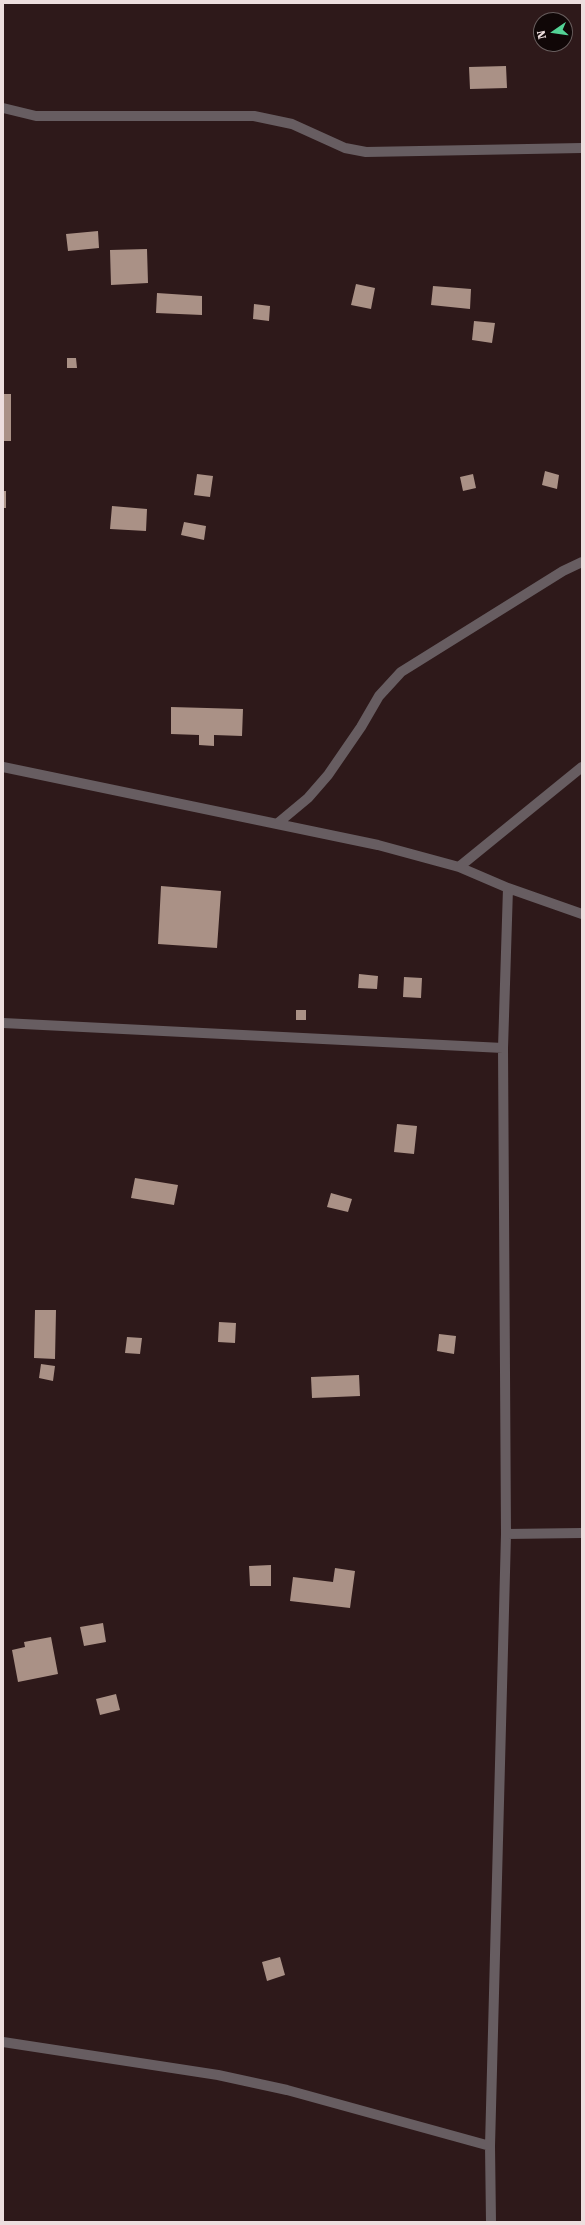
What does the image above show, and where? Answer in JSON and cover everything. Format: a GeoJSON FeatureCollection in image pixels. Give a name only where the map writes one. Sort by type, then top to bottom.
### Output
{"type":"FeatureCollection","features":[{"type":"Feature","properties":{"kind":"street"},"geometry":{"type":"LineString","coordinates":[[3,108],[36,116],[254,116],[292,124],[345,148],[366,152],[582,148]]}},
{"type":"Feature","properties":{"kind":"street"},"geometry":{"type":"LineString","coordinates":[[278,823],[308,798],[328,775],[361,727],[379,696],[401,672],[582,562]]}},
{"type":"Feature","properties":{"kind":"street"},"geometry":{"type":"LineString","coordinates":[[3,767],[378,845],[459,866],[508,888],[582,914]]}},
{"type":"Feature","properties":{"kind":"street"},"geometry":{"type":"LineString","coordinates":[[459,866],[582,767]]}},
{"type":"Feature","properties":{"kind":"street"},"geometry":{"type":"LineString","coordinates":[[492,2222],[490,2146],[506,1534],[503,1048],[508,888]]}},
{"type":"Feature","properties":{"kind":"street"},"geometry":{"type":"LineString","coordinates":[[3,1023],[503,1048]]}},
{"type":"Feature","properties":{"kind":"street"},"geometry":{"type":"LineString","coordinates":[[506,1534],[582,1533]]}},
{"type":"Feature","properties":{"kind":"street"},"geometry":{"type":"LineString","coordinates":[[3,2042],[218,2075],[287,2090],[490,2146]]}},
{"type":"Feature","properties":{"kind":"building"},"geometry":{"type":"Polygon","coordinates":[[[506,66],[507,88],[470,89],[469,67],[506,66]]]}},
{"type":"Feature","properties":{"kind":"building"},"geometry":{"type":"Polygon","coordinates":[[[98,231],[99,248],[68,251],[66,234],[98,231]]]}},
{"type":"Feature","properties":{"kind":"building"},"geometry":{"type":"Polygon","coordinates":[[[147,249],[148,283],[111,285],[110,250],[147,249]]]}},
{"type":"Feature","properties":{"kind":"building"},"geometry":{"type":"Polygon","coordinates":[[[356,284],[375,288],[371,309],[351,305],[356,284]]]}},
{"type":"Feature","properties":{"kind":"building"},"geometry":{"type":"Polygon","coordinates":[[[433,286],[471,289],[470,309],[431,305],[433,286]]]}},
{"type":"Feature","properties":{"kind":"building"},"geometry":{"type":"Polygon","coordinates":[[[157,293],[202,296],[202,315],[156,313],[157,293]]]}},
{"type":"Feature","properties":{"kind":"building"},"geometry":{"type":"Polygon","coordinates":[[[254,304],[270,306],[269,321],[253,319],[254,304]]]}},
{"type":"Feature","properties":{"kind":"building"},"geometry":{"type":"Polygon","coordinates":[[[474,321],[495,323],[492,343],[472,340],[474,321]]]}},
{"type":"Feature","properties":{"kind":"building"},"geometry":{"type":"Polygon","coordinates":[[[67,358],[76,358],[77,368],[67,368],[67,358]]]}},
{"type":"Feature","properties":{"kind":"building"},"geometry":{"type":"Polygon","coordinates":[[[3,394],[11,394],[11,441],[3,441],[3,394]]]}},
{"type":"Feature","properties":{"kind":"building"},"geometry":{"type":"Polygon","coordinates":[[[545,471],[559,475],[557,489],[542,485],[545,471]]]}},
{"type":"Feature","properties":{"kind":"building"},"geometry":{"type":"Polygon","coordinates":[[[197,474],[213,476],[210,497],[194,495],[197,474]]]}},
{"type":"Feature","properties":{"kind":"building"},"geometry":{"type":"Polygon","coordinates":[[[473,474],[476,488],[463,491],[460,477],[473,474]]]}},
{"type":"Feature","properties":{"kind":"building"},"geometry":{"type":"Polygon","coordinates":[[[3,491],[6,491],[6,508],[3,508],[3,491]]]}},
{"type":"Feature","properties":{"kind":"building"},"geometry":{"type":"Polygon","coordinates":[[[112,506],[147,509],[146,531],[110,529],[112,506]]]}},
{"type":"Feature","properties":{"kind":"building"},"geometry":{"type":"Polygon","coordinates":[[[184,522],[206,526],[204,540],[181,535],[184,522]]]}},
{"type":"Feature","properties":{"kind":"building"},"geometry":{"type":"Polygon","coordinates":[[[171,707],[243,709],[242,736],[214,735],[214,746],[199,745],[199,735],[171,734],[171,707]]]}},
{"type":"Feature","properties":{"kind":"building"},"geometry":{"type":"Polygon","coordinates":[[[161,886],[221,891],[217,948],[158,944],[161,886]]]}},
{"type":"Feature","properties":{"kind":"building"},"geometry":{"type":"Polygon","coordinates":[[[359,974],[378,976],[377,989],[358,988],[359,974]]]}},
{"type":"Feature","properties":{"kind":"building"},"geometry":{"type":"Polygon","coordinates":[[[404,977],[422,978],[421,998],[403,997],[404,977]]]}},
{"type":"Feature","properties":{"kind":"building"},"geometry":{"type":"Polygon","coordinates":[[[296,1010],[306,1010],[306,1020],[296,1020],[296,1010]]]}},
{"type":"Feature","properties":{"kind":"building"},"geometry":{"type":"Polygon","coordinates":[[[397,1124],[417,1126],[414,1154],[394,1152],[397,1124]]]}},
{"type":"Feature","properties":{"kind":"building"},"geometry":{"type":"Polygon","coordinates":[[[135,1178],[178,1185],[174,1205],[131,1198],[135,1178]]]}},
{"type":"Feature","properties":{"kind":"building"},"geometry":{"type":"Polygon","coordinates":[[[331,1193],[352,1199],[348,1212],[327,1207],[331,1193]]]}},
{"type":"Feature","properties":{"kind":"building"},"geometry":{"type":"Polygon","coordinates":[[[35,1310],[56,1310],[55,1359],[34,1358],[35,1310]]]}},
{"type":"Feature","properties":{"kind":"building"},"geometry":{"type":"Polygon","coordinates":[[[219,1322],[236,1323],[235,1343],[218,1342],[219,1322]]]}},
{"type":"Feature","properties":{"kind":"building"},"geometry":{"type":"Polygon","coordinates":[[[439,1334],[456,1336],[454,1354],[437,1351],[439,1334]]]}},
{"type":"Feature","properties":{"kind":"building"},"geometry":{"type":"Polygon","coordinates":[[[127,1337],[142,1338],[140,1354],[125,1353],[127,1337]]]}},
{"type":"Feature","properties":{"kind":"building"},"geometry":{"type":"Polygon","coordinates":[[[41,1364],[55,1366],[53,1381],[39,1378],[41,1364]]]}},
{"type":"Feature","properties":{"kind":"building"},"geometry":{"type":"Polygon","coordinates":[[[359,1375],[360,1396],[312,1398],[311,1377],[359,1375]]]}},
{"type":"Feature","properties":{"kind":"building"},"geometry":{"type":"Polygon","coordinates":[[[271,1565],[271,1586],[250,1586],[249,1566],[271,1565]]]}},
{"type":"Feature","properties":{"kind":"building"},"geometry":{"type":"Polygon","coordinates":[[[335,1568],[355,1571],[350,1608],[290,1601],[293,1577],[333,1582],[335,1568]]]}},
{"type":"Feature","properties":{"kind":"building"},"geometry":{"type":"Polygon","coordinates":[[[103,1623],[106,1642],[84,1646],[80,1627],[103,1623]]]}},
{"type":"Feature","properties":{"kind":"building"},"geometry":{"type":"Polygon","coordinates":[[[51,1637],[58,1674],[18,1682],[12,1650],[25,1647],[24,1642],[51,1637]]]}},
{"type":"Feature","properties":{"kind":"building"},"geometry":{"type":"Polygon","coordinates":[[[116,1694],[120,1710],[100,1715],[96,1699],[116,1694]]]}},
{"type":"Feature","properties":{"kind":"building"},"geometry":{"type":"Polygon","coordinates":[[[280,1957],[285,1975],[267,1981],[262,1962],[280,1957]]]}}]}
